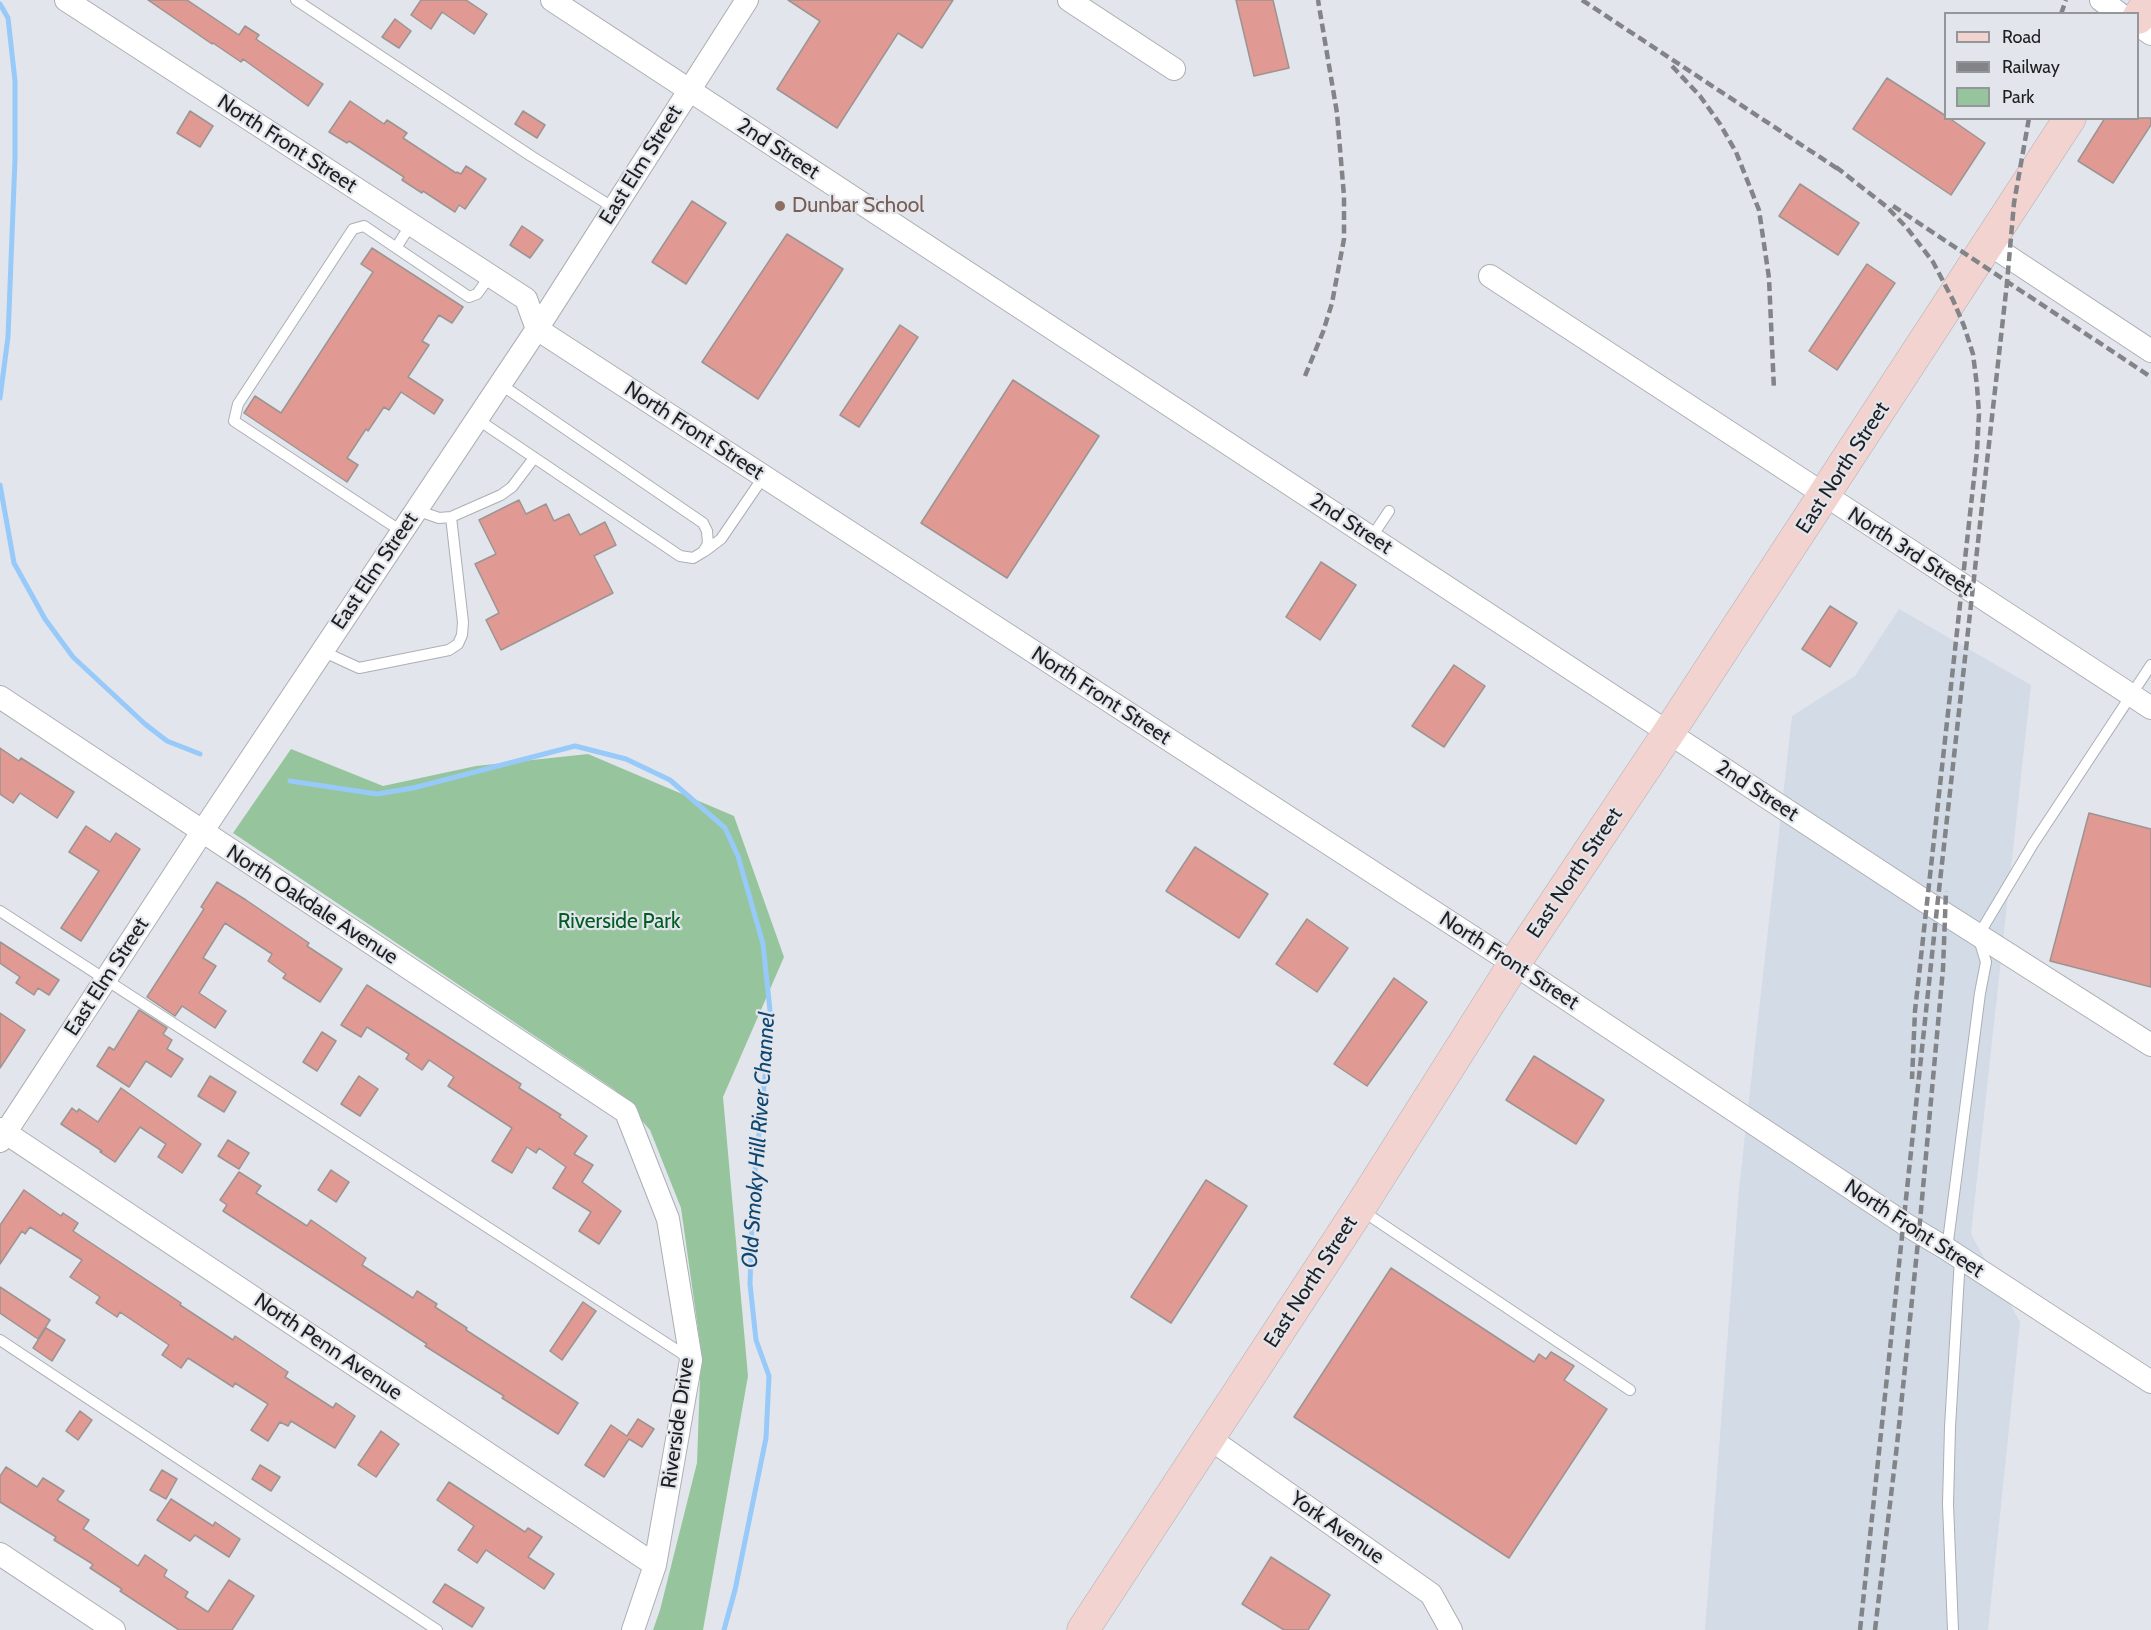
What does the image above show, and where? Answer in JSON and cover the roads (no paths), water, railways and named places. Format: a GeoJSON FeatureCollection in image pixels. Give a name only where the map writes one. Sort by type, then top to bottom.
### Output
{"type":"FeatureCollection","features":[{"type":"Feature","properties":{"kind":"street","name":"North Front Street"},"geometry":{"type":"LineString","coordinates":[[66,0],[526,299],[537,329],[1514,964],[1895,1218],[1954,1253],[2151,1382]]}},
{"type":"Feature","properties":{"kind":"street","name":"2nd Street"},"geometry":{"type":"LineString","coordinates":[[552,0],[1978,936],[2151,1045]]}},
{"type":"Feature","properties":{"kind":"street","name":"East Elm Street"},"geometry":{"type":"LineString","coordinates":[[2,1134],[537,329],[747,0]]}},
{"type":"Feature","properties":{"kind":"street"},"geometry":{"type":"LineString","coordinates":[[1069,0],[1174,69]]}},
{"type":"Feature","properties":{"kind":"street"},"geometry":{"type":"LineString","coordinates":[[2101,0],[2117,12]]}},
{"type":"Feature","properties":{"kind":"street"},"geometry":{"type":"LineString","coordinates":[[2139,16],[2149,0]]}},
{"type":"Feature","properties":{"kind":"street","name":"East North Street"},"geometry":{"type":"LineString","coordinates":[[1083,1630],[1359,1209],[1514,964],[2069,120]]}},
{"type":"Feature","properties":{"kind":"street"},"geometry":{"type":"LineString","coordinates":[[1989,244],[2151,351]]}},
{"type":"Feature","properties":{"kind":"street","name":"North 3rd Street"},"geometry":{"type":"LineString","coordinates":[[1490,276],[2151,708]]}},
{"type":"Feature","properties":{"kind":"street","name":"North Oakdale Avenue"},"geometry":{"type":"LineString","coordinates":[[0,697],[626,1112]]}},
{"type":"Feature","properties":{"kind":"street","name":"Riverside Drive"},"geometry":{"type":"LineString","coordinates":[[626,1112],[668,1219],[691,1360],[655,1565],[633,1630]]}},
{"type":"Feature","properties":{"kind":"street","name":"North Penn Avenue"},"geometry":{"type":"LineString","coordinates":[[2,1134],[655,1565]]}},
{"type":"Feature","properties":{"kind":"street","name":"York Avenue"},"geometry":{"type":"LineString","coordinates":[[1209,1438],[1431,1594],[1451,1630]]}},
{"type":"Feature","properties":{"kind":"street"},"geometry":{"type":"LineString","coordinates":[[0,1554],[114,1630]]}},
{"type":"Feature","properties":{"kind":"lane"},"geometry":{"type":"LineString","coordinates":[[296,0],[531,156],[614,208]]}},
{"type":"Feature","properties":{"kind":"lane"},"geometry":{"type":"LineString","coordinates":[[396,248],[411,224]]}},
{"type":"Feature","properties":{"kind":"lane"},"geometry":{"type":"LineString","coordinates":[[401,531],[234,421],[238,404],[353,229],[364,226],[469,297],[477,294],[490,276]]}},
{"type":"Feature","properties":{"kind":"lane"},"geometry":{"type":"LineString","coordinates":[[500,384],[704,523],[708,544],[704,552]]}},
{"type":"Feature","properties":{"kind":"lane"},"geometry":{"type":"LineString","coordinates":[[477,419],[680,556],[693,558],[721,539],[764,476]]}},
{"type":"Feature","properties":{"kind":"lane"},"geometry":{"type":"LineString","coordinates":[[416,510],[439,518],[451,518],[501,495],[512,487],[534,458]]}},
{"type":"Feature","properties":{"kind":"lane"},"geometry":{"type":"LineString","coordinates":[[1371,538],[1389,511]]}},
{"type":"Feature","properties":{"kind":"lane"},"geometry":{"type":"LineString","coordinates":[[322,650],[359,668],[449,650],[458,644],[462,635],[463,622],[451,518]]}},
{"type":"Feature","properties":{"kind":"lane"},"geometry":{"type":"LineString","coordinates":[[1953,1630],[1948,1504],[1954,1253],[1980,993],[1986,962],[1978,936],[2033,844],[2151,665]]}},
{"type":"Feature","properties":{"kind":"lane"},"geometry":{"type":"LineString","coordinates":[[0,911],[691,1360]]}},
{"type":"Feature","properties":{"kind":"lane"},"geometry":{"type":"LineString","coordinates":[[1359,1209],[1630,1390]]}},
{"type":"Feature","properties":{"kind":"lane"},"geometry":{"type":"LineString","coordinates":[[0,1340],[437,1630]]}},
{"type":"Feature","properties":{"kind":"waterway","name":"Old Smoky Hill River Channel"},"geometry":{"type":"LineString","coordinates":[[0,4],[8,18],[15,81],[15,159],[8,337],[0,398]]}},
{"type":"Feature","properties":{"kind":"waterway","name":"Old Smoky Hill River Channel"},"geometry":{"type":"LineString","coordinates":[[0,485],[14,563],[45,619],[73,657],[145,724],[167,741],[200,754]]}},
{"type":"Feature","properties":{"kind":"waterway","name":"Old Smoky Hill River Channel"},"geometry":{"type":"LineString","coordinates":[[290,781],[377,794],[413,788],[575,746],[626,759],[670,780],[725,828],[738,856],[763,944],[771,1020],[753,1190],[750,1284],[756,1340],[769,1376],[766,1438],[735,1590],[724,1630]]}},
{"type":"Feature","properties":{"kind":"railway"},"geometry":{"type":"LineString","coordinates":[[1305,376],[1332,303],[1344,239],[1344,196],[1337,113],[1318,0]]}},
{"type":"Feature","properties":{"kind":"railway"},"geometry":{"type":"LineString","coordinates":[[1582,0],[1841,171]]}},
{"type":"Feature","properties":{"kind":"railway"},"geometry":{"type":"LineString","coordinates":[[2062,12],[2066,0]]}},
{"type":"Feature","properties":{"kind":"railway"},"geometry":{"type":"LineString","coordinates":[[1672,66],[1700,96],[1720,124],[1736,152],[1759,210],[1769,278],[1774,390]]}},
{"type":"Feature","properties":{"kind":"railway"},"geometry":{"type":"LineString","coordinates":[[1860,1630],[2014,203],[2029,120]]}},
{"type":"Feature","properties":{"kind":"railway"},"geometry":{"type":"LineString","coordinates":[[1836,167],[1887,207],[1907,228],[1933,262],[1964,326],[1973,354],[1977,386],[1979,414],[1977,451],[1915,1011],[1912,1079]]}},
{"type":"Feature","properties":{"kind":"railway"},"geometry":{"type":"LineString","coordinates":[[1893,206],[2151,377]]}},
{"type":"Feature","properties":{"kind":"railway"},"geometry":{"type":"LineString","coordinates":[[1875,1630],[1919,1232],[1943,969],[1946,891]]}},
{"type":"Feature","properties":{"kind":"place","name":"Dunbar School"},"geometry":{"type":"Point","coordinates":[780,206]}},
{"type":"Feature","properties":{"kind":"park label","name":"Riverside Park"},"geometry":{"type":"Point","coordinates":[619,922]}}]}
